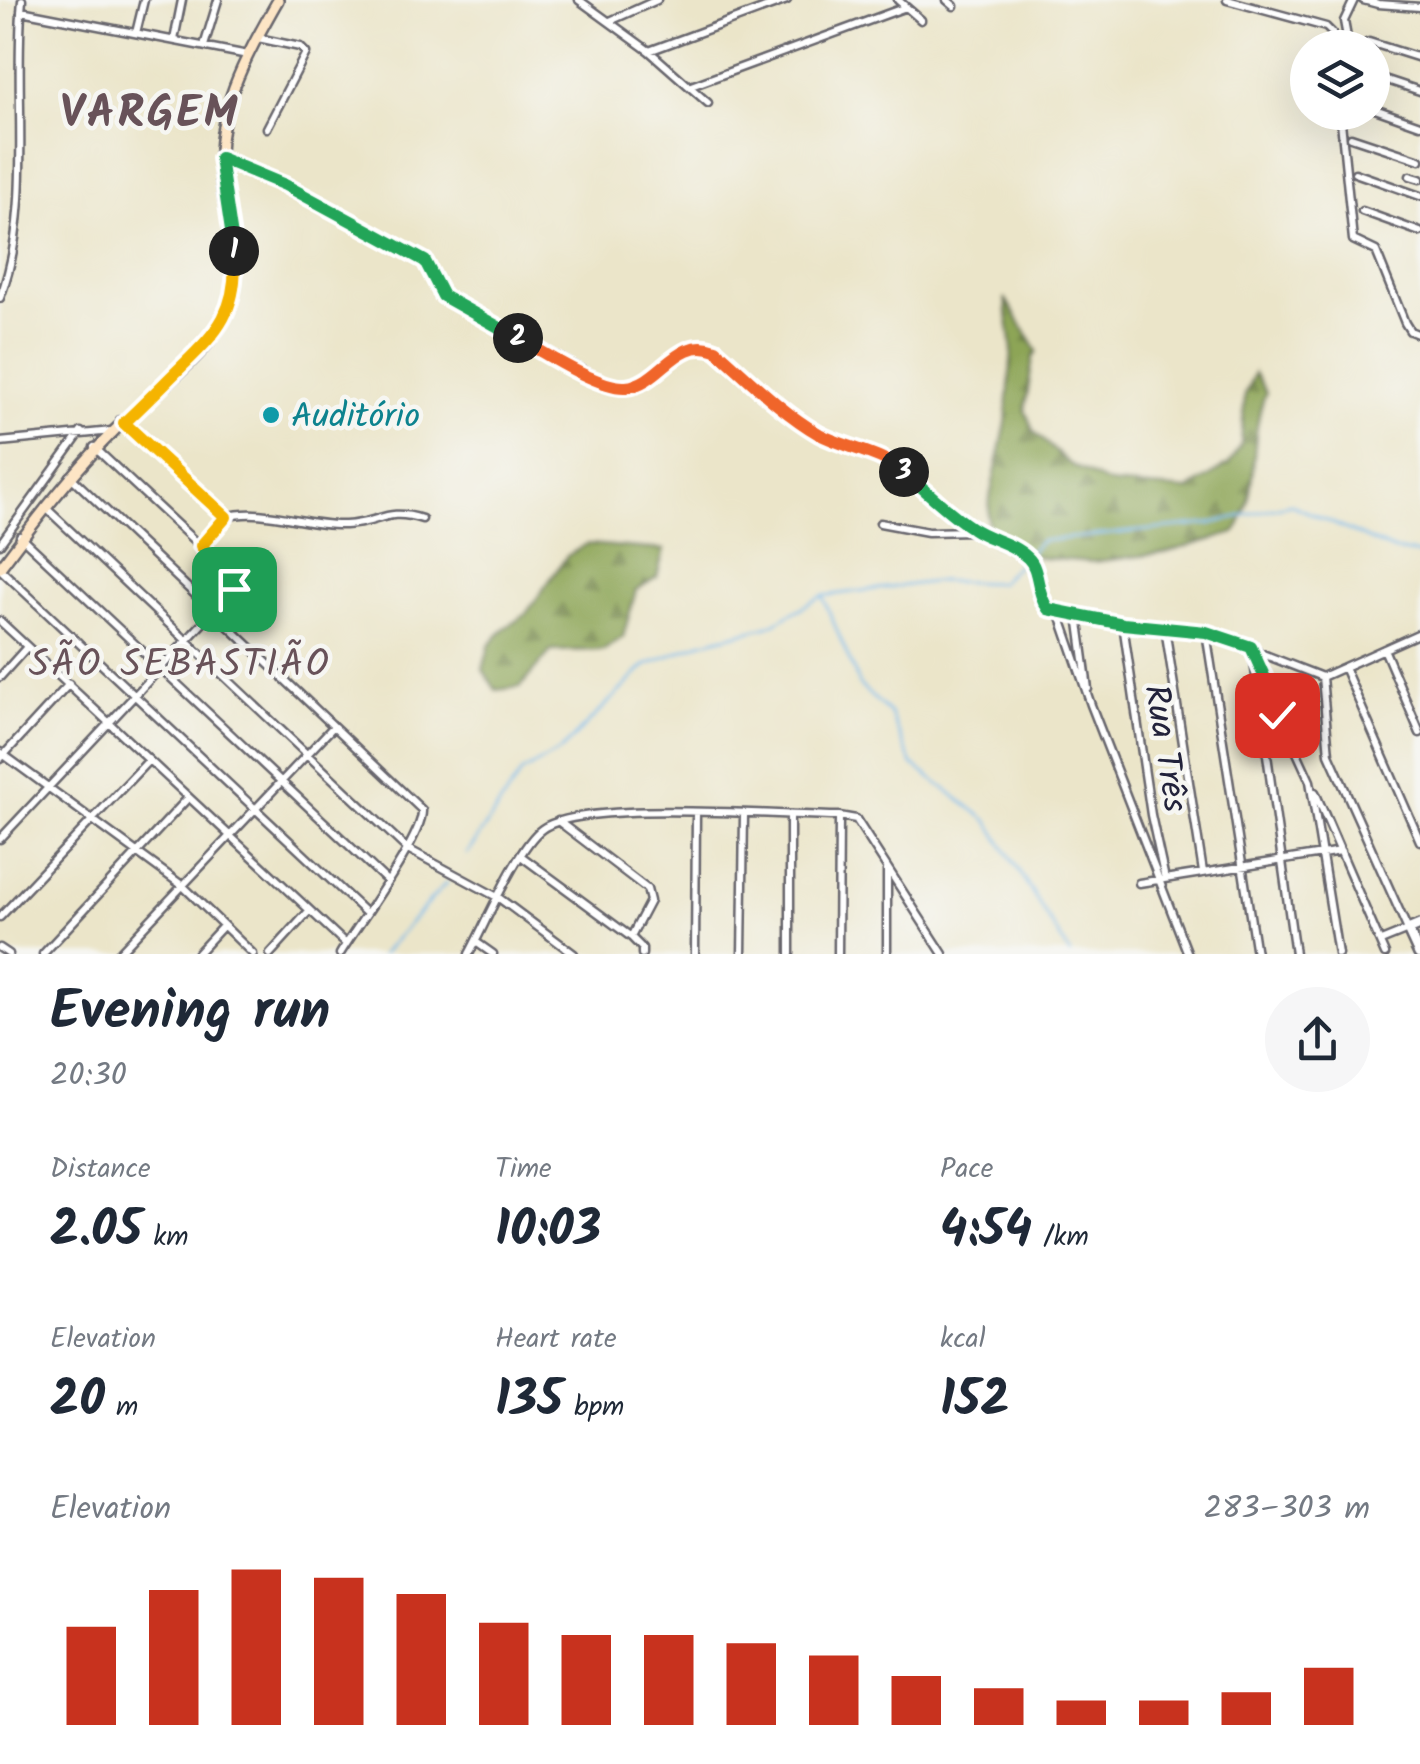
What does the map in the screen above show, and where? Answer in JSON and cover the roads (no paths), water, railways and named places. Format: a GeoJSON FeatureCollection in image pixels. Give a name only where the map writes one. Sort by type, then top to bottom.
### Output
{"type":"FeatureCollection","features":[{"type":"Feature","properties":{"kind":"main road"},"geometry":{"type":"LineString","coordinates":[[0,567],[95,448],[219,329],[236,288],[220,158],[225,110],[256,37],[278,0]]}},
{"type":"Feature","properties":{"kind":"street"},"geometry":{"type":"LineString","coordinates":[[0,298],[7,280],[16,218],[22,0]]}},
{"type":"Feature","properties":{"kind":"street"},"geometry":{"type":"LineString","coordinates":[[136,33],[144,0]]}},
{"type":"Feature","properties":{"kind":"street"},"geometry":{"type":"LineString","coordinates":[[174,40],[182,0]]}},
{"type":"Feature","properties":{"kind":"street"},"geometry":{"type":"LineString","coordinates":[[204,46],[218,0]]}},
{"type":"Feature","properties":{"kind":"street"},"geometry":{"type":"LineString","coordinates":[[580,0],[692,86],[708,103]]}},
{"type":"Feature","properties":{"kind":"street"},"geometry":{"type":"LineString","coordinates":[[609,22],[658,0]]}},
{"type":"Feature","properties":{"kind":"street"},"geometry":{"type":"LineString","coordinates":[[649,52],[786,0]]}},
{"type":"Feature","properties":{"kind":"street"},"geometry":{"type":"LineString","coordinates":[[898,0],[922,20]]}},
{"type":"Feature","properties":{"kind":"street"},"geometry":{"type":"LineString","coordinates":[[1227,0],[1328,30]]}},
{"type":"Feature","properties":{"kind":"street"},"geometry":{"type":"LineString","coordinates":[[1347,30],[1344,21],[1354,0]]}},
{"type":"Feature","properties":{"kind":"street"},"geometry":{"type":"LineString","coordinates":[[1363,0],[1420,7]]}},
{"type":"Feature","properties":{"kind":"street"},"geometry":{"type":"LineString","coordinates":[[692,86],[906,7]]}},
{"type":"Feature","properties":{"kind":"street"},"geometry":{"type":"LineString","coordinates":[[21,10],[248,55]]}},
{"type":"Feature","properties":{"kind":"street"},"geometry":{"type":"LineString","coordinates":[[256,37],[306,53],[267,128]]}},
{"type":"Feature","properties":{"kind":"street"},"geometry":{"type":"LineString","coordinates":[[1390,48],[1420,58]]}},
{"type":"Feature","properties":{"kind":"street"},"geometry":{"type":"LineString","coordinates":[[1390,81],[1420,91]]}},
{"type":"Feature","properties":{"kind":"street"},"geometry":{"type":"LineString","coordinates":[[1390,114],[1420,125]]}},
{"type":"Feature","properties":{"kind":"street"},"geometry":{"type":"LineString","coordinates":[[1342,130],[1352,240],[1376,250],[1405,322],[1410,331],[1420,336]]}},
{"type":"Feature","properties":{"kind":"street"},"geometry":{"type":"LineString","coordinates":[[1351,137],[1420,160]]}},
{"type":"Feature","properties":{"kind":"street"},"geometry":{"type":"LineString","coordinates":[[220,158],[285,185],[425,261],[448,300],[610,386],[634,386],[696,346],[716,350],[820,434],[884,457],[974,530],[1012,546],[1029,559],[1045,606],[1123,624],[1206,632],[1322,677],[1420,633]]}},
{"type":"Feature","properties":{"kind":"street"},"geometry":{"type":"LineString","coordinates":[[1355,173],[1420,196]]}},
{"type":"Feature","properties":{"kind":"street"},"geometry":{"type":"LineString","coordinates":[[1410,176],[1420,179]]}},
{"type":"Feature","properties":{"kind":"street"},"geometry":{"type":"LineString","coordinates":[[1362,211],[1419,228]]}},
{"type":"Feature","properties":{"kind":"street"},"geometry":{"type":"LineString","coordinates":[[122,422],[226,517]]}},
{"type":"Feature","properties":{"kind":"street"},"geometry":{"type":"LineString","coordinates":[[0,452],[4,441],[112,430]]}},
{"type":"Feature","properties":{"kind":"street"},"geometry":{"type":"LineString","coordinates":[[0,544],[81,432]]}},
{"type":"Feature","properties":{"kind":"street"},"geometry":{"type":"LineString","coordinates":[[0,839],[234,589],[232,576],[95,448]]}},
{"type":"Feature","properties":{"kind":"street"},"geometry":{"type":"LineString","coordinates":[[70,477],[420,808],[423,818],[340,954]]}},
{"type":"Feature","properties":{"kind":"street"},"geometry":{"type":"LineString","coordinates":[[46,507],[406,848],[499,898],[574,954]]}},
{"type":"Feature","properties":{"kind":"street"},"geometry":{"type":"LineString","coordinates":[[201,546],[226,517],[242,514],[338,525],[394,512],[422,519]]}},
{"type":"Feature","properties":{"kind":"street"},"geometry":{"type":"LineString","coordinates":[[880,523],[928,532],[974,530]]}},
{"type":"Feature","properties":{"kind":"street"},"geometry":{"type":"LineString","coordinates":[[21,537],[387,881]]}},
{"type":"Feature","properties":{"kind":"street"},"geometry":{"type":"LineString","coordinates":[[0,567],[366,913]]}},
{"type":"Feature","properties":{"kind":"street"},"geometry":{"type":"LineString","coordinates":[[1058,611],[1188,954]]}},
{"type":"Feature","properties":{"kind":"street"},"geometry":{"type":"LineString","coordinates":[[1078,615],[1091,705]]}},
{"type":"Feature","properties":{"kind":"street"},"geometry":{"type":"LineString","coordinates":[[0,621],[346,944]]}},
{"type":"Feature","properties":{"kind":"street","name":"Rua Três"},"geometry":{"type":"LineString","coordinates":[[1123,624],[1161,879]]}},
{"type":"Feature","properties":{"kind":"street"},"geometry":{"type":"LineString","coordinates":[[1165,628],[1203,872]]}},
{"type":"Feature","properties":{"kind":"street"},"geometry":{"type":"LineString","coordinates":[[1206,632],[1256,954]]}},
{"type":"Feature","properties":{"kind":"street"},"geometry":{"type":"LineString","coordinates":[[0,677],[27,647]]}},
{"type":"Feature","properties":{"kind":"street"},"geometry":{"type":"LineString","coordinates":[[1251,647],[1295,954]]}},
{"type":"Feature","properties":{"kind":"street"},"geometry":{"type":"LineString","coordinates":[[1384,649],[1420,733]]}},
{"type":"Feature","properties":{"kind":"street"},"geometry":{"type":"LineString","coordinates":[[1254,660],[1385,954]]}},
{"type":"Feature","properties":{"kind":"street"},"geometry":{"type":"LineString","coordinates":[[1344,668],[1420,841]]}},
{"type":"Feature","properties":{"kind":"street"},"geometry":{"type":"LineString","coordinates":[[1322,677],[1330,754],[1419,954]]}},
{"type":"Feature","properties":{"kind":"street"},"geometry":{"type":"LineString","coordinates":[[68,684],[1,755],[182,886],[253,954]]}},
{"type":"Feature","properties":{"kind":"street"},"geometry":{"type":"LineString","coordinates":[[1261,722],[1265,716],[1282,716]]}},
{"type":"Feature","properties":{"kind":"street"},"geometry":{"type":"LineString","coordinates":[[118,954],[333,727]]}},
{"type":"Feature","properties":{"kind":"street"},"geometry":{"type":"LineString","coordinates":[[0,918],[148,761]]}},
{"type":"Feature","properties":{"kind":"street"},"geometry":{"type":"LineString","coordinates":[[1310,781],[1338,954]]}},
{"type":"Feature","properties":{"kind":"street"},"geometry":{"type":"LineString","coordinates":[[42,954],[188,798]]}},
{"type":"Feature","properties":{"kind":"street"},"geometry":{"type":"LineString","coordinates":[[469,954],[521,856],[542,829],[558,821],[597,814],[696,814],[839,816],[859,822],[942,954]]}},
{"type":"Feature","properties":{"kind":"street"},"geometry":{"type":"LineString","coordinates":[[695,954],[696,814]]}},
{"type":"Feature","properties":{"kind":"street"},"geometry":{"type":"LineString","coordinates":[[1134,818],[1151,814]]}},
{"type":"Feature","properties":{"kind":"street"},"geometry":{"type":"LineString","coordinates":[[742,954],[744,815]]}},
{"type":"Feature","properties":{"kind":"street"},"geometry":{"type":"LineString","coordinates":[[790,816],[790,954]]}},
{"type":"Feature","properties":{"kind":"street"},"geometry":{"type":"LineString","coordinates":[[838,954],[839,816]]}},
{"type":"Feature","properties":{"kind":"street"},"geometry":{"type":"LineString","coordinates":[[558,821],[647,889],[650,901],[631,937]]}},
{"type":"Feature","properties":{"kind":"street"},"geometry":{"type":"LineString","coordinates":[[1139,883],[1341,851]]}},
{"type":"Feature","properties":{"kind":"street"},"geometry":{"type":"LineString","coordinates":[[521,856],[631,937],[642,948],[642,954]]}},
{"type":"Feature","properties":{"kind":"street"},"geometry":{"type":"LineString","coordinates":[[887,870],[887,954]]}},
{"type":"Feature","properties":{"kind":"street"},"geometry":{"type":"LineString","coordinates":[[270,954],[309,911]]}},
{"type":"Feature","properties":{"kind":"street"},"geometry":{"type":"LineString","coordinates":[[1381,941],[1420,925]]}},
{"type":"Feature","properties":{"kind":"street"},"geometry":{"type":"LineString","coordinates":[[197,954],[223,926]]}},
{"type":"Feature","properties":{"kind":"street"},"geometry":{"type":"LineString","coordinates":[[476,942],[493,954]]}},
{"type":"Feature","properties":{"kind":"street"},"geometry":{"type":"LineString","coordinates":[[934,942],[934,954]]}},
{"type":"Feature","properties":{"kind":"street"},"geometry":{"type":"LineString","coordinates":[[0,948],[8,954]]}},
{"type":"Feature","properties":{"kind":"waterway"},"geometry":{"type":"LineString","coordinates":[[467,854],[522,772],[560,751],[645,666],[700,643],[769,626],[822,596],[940,581],[999,583],[1041,541],[1209,524],[1290,504],[1392,550],[1420,554]]}},
{"type":"Feature","properties":{"kind":"waterway"},"geometry":{"type":"LineString","coordinates":[[823,597],[860,686],[890,713],[912,764],[988,821],[1070,954]]}},
{"type":"Feature","properties":{"kind":"waterway"},"geometry":{"type":"LineString","coordinates":[[382,954],[447,882]]}},
{"type":"Feature","properties":{"kind":"place","name":"Auditório"},"geometry":{"type":"Point","coordinates":[271,415]}},
{"type":"Feature","properties":{"kind":"district","name":"VARGEM"},"geometry":{"type":"Point","coordinates":[150,111]}},
{"type":"Feature","properties":{"kind":"district","name":"SÃO SEBASTIÃO"},"geometry":{"type":"Point","coordinates":[180,663]}}]}
